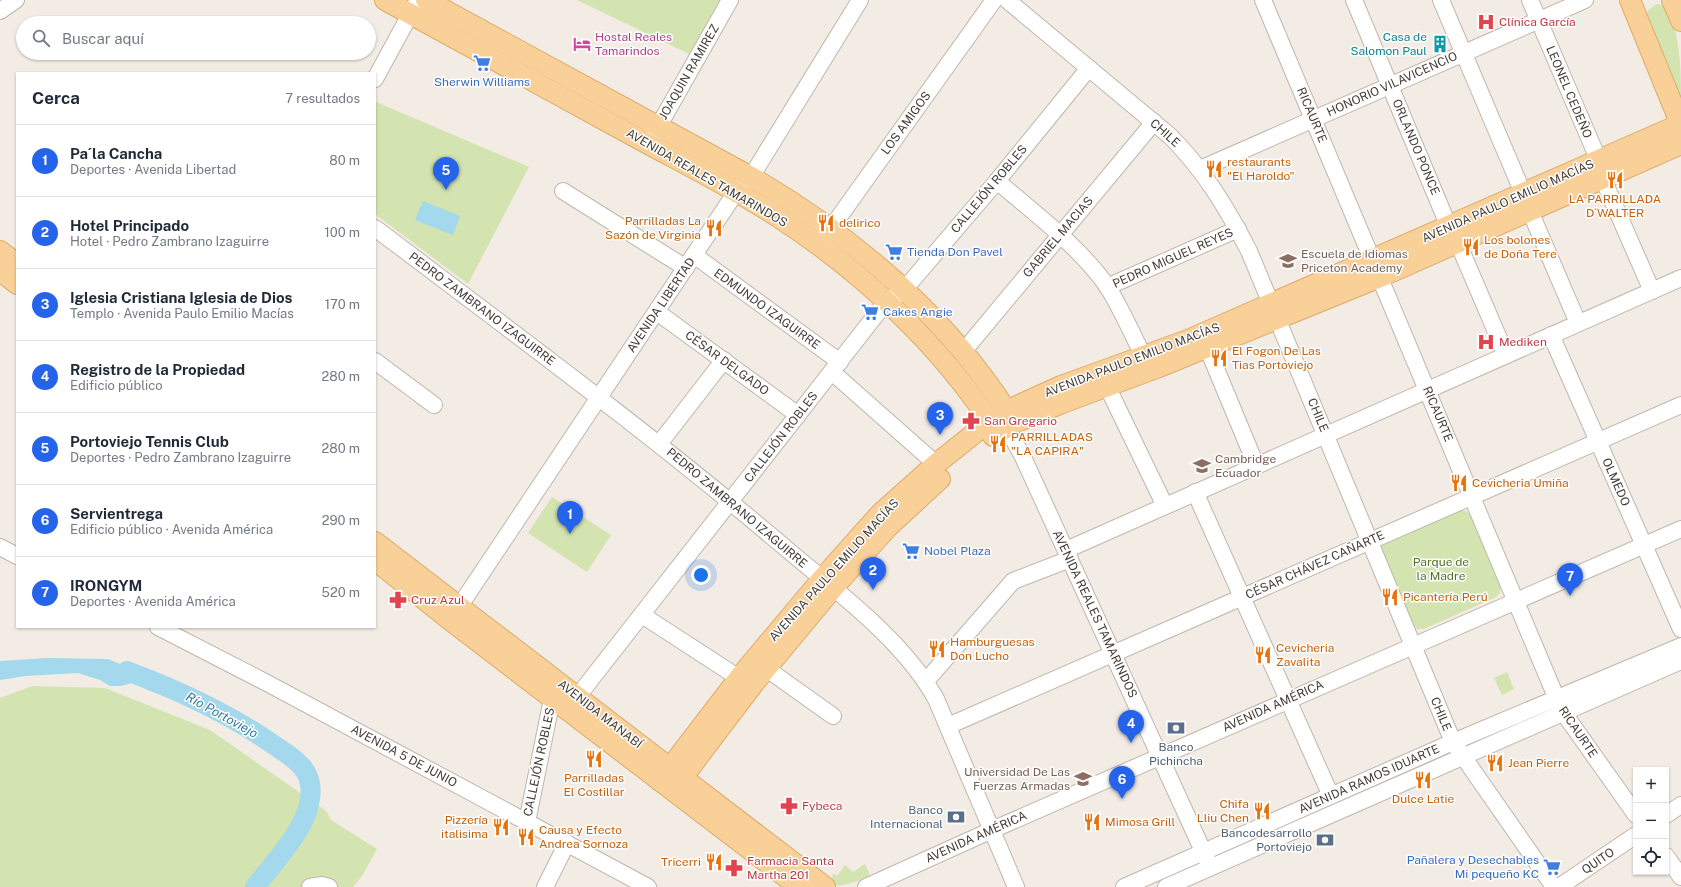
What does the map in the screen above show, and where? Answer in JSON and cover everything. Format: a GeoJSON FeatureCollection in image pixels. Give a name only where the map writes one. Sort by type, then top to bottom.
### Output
{"type":"FeatureCollection","features":[{"type":"Feature","properties":{"kind":"main road","name":"AVENIDA REALES TAMARINDOS"},"geometry":{"type":"LineString","coordinates":[[385,0],[414,7],[648,144],[736,192],[780,219],[818,246],[886,302],[940,356],[1003,423]]}},
{"type":"Feature","properties":{"kind":"main road","name":"AVENIDA REALES TAMARINDOS"},"geometry":{"type":"LineString","coordinates":[[426,0],[659,126],[751,177],[803,208],[831,229],[903,291],[963,352],[987,382],[1003,423]]}},
{"type":"Feature","properties":{"kind":"main road"},"geometry":{"type":"LineString","coordinates":[[1630,0],[1680,133]]}},
{"type":"Feature","properties":{"kind":"main road"},"geometry":{"type":"LineString","coordinates":[[1672,0],[1681,21]]}},
{"type":"Feature","properties":{"kind":"main road","name":"AVENIDA PAULO EMILIO MACÍAS"},"geometry":{"type":"LineString","coordinates":[[671,779],[767,669],[880,514],[936,464],[1003,423],[1086,376],[1275,311],[1454,235],[1601,170],[1680,133]]}},
{"type":"Feature","properties":{"kind":"main road"},"geometry":{"type":"LineString","coordinates":[[0,251],[16,263]]}},
{"type":"Feature","properties":{"kind":"main road"},"geometry":{"type":"LineString","coordinates":[[0,271],[16,283]]}},
{"type":"Feature","properties":{"kind":"main road","name":"AVENIDA PAULO EMILIO MACÍAS"},"geometry":{"type":"LineString","coordinates":[[671,779],[739,678],[828,584],[871,545],[906,509],[1003,423],[1107,386],[1207,347],[1275,311]]}},
{"type":"Feature","properties":{"kind":"main road","name":"AVENIDA MANABÍ"},"geometry":{"type":"LineString","coordinates":[[376,543],[552,699],[671,779],[825,887]]}},
{"type":"Feature","properties":{"kind":"main road","name":"AVENIDA MANABÍ"},"geometry":{"type":"LineString","coordinates":[[376,561],[578,696],[671,779],[798,887]]}},
{"type":"Feature","properties":{"kind":"street"},"geometry":{"type":"LineString","coordinates":[[0,11],[16,0]]}},
{"type":"Feature","properties":{"kind":"street","name":"JOAQUIN RAMIREZ"},"geometry":{"type":"LineString","coordinates":[[648,144],[730,0]]}},
{"type":"Feature","properties":{"kind":"street","name":"AVENIDA LIBERTAD"},"geometry":{"type":"LineString","coordinates":[[455,614],[736,192],[751,177],[860,0]]}},
{"type":"Feature","properties":{"kind":"street","name":"LOS AMIGOS"},"geometry":{"type":"LineString","coordinates":[[818,246],[994,0]]}},
{"type":"Feature","properties":{"kind":"street","name":"CHILE"},"geometry":{"type":"LineString","coordinates":[[1007,0],[1154,122],[1186,152],[1215,189],[1238,229],[1275,311],[1453,742],[1554,887]]}},
{"type":"Feature","properties":{"kind":"street","name":"RICAURTE"},"geometry":{"type":"LineString","coordinates":[[1263,0],[1473,496],[1556,697],[1563,712],[1633,811]]}},
{"type":"Feature","properties":{"kind":"street","name":"ORLANDO PONCE"},"geometry":{"type":"LineString","coordinates":[[1354,0],[1506,355]]}},
{"type":"Feature","properties":{"kind":"street"},"geometry":{"type":"LineString","coordinates":[[1441,0],[1578,323]]}},
{"type":"Feature","properties":{"kind":"street","name":"LEONEL CEDEÑO"},"geometry":{"type":"LineString","coordinates":[[1530,0],[1652,291]]}},
{"type":"Feature","properties":{"kind":"street","name":"HONORIO VILAVICENCIO"},"geometry":{"type":"LineString","coordinates":[[1200,168],[1585,0]]}},
{"type":"Feature","properties":{"kind":"street"},"geometry":{"type":"LineString","coordinates":[[376,77],[414,7]]}},
{"type":"Feature","properties":{"kind":"street","name":"CALLEJÓN ROBLES"},"geometry":{"type":"LineString","coordinates":[[527,822],[552,699],[578,696],[886,302],[903,291],[997,181],[1089,68]]}},
{"type":"Feature","properties":{"kind":"street","name":"GABRIEL MACIAS"},"geometry":{"type":"LineString","coordinates":[[963,352],[1154,122]]}},
{"type":"Feature","properties":{"kind":"street"},"geometry":{"type":"LineString","coordinates":[[997,181],[1060,235],[1088,264],[1107,287],[1143,356]]}},
{"type":"Feature","properties":{"kind":"street","name":"EDMUNDO IZAGUIRRE"},"geometry":{"type":"LineString","coordinates":[[563,191],[690,262],[836,367],[936,464]]}},
{"type":"Feature","properties":{"kind":"street","name":"PEDRO ZAMBRANO IZAGUIRRE"},"geometry":{"type":"LineString","coordinates":[[376,229],[659,444],[730,501],[828,584],[898,647],[926,681],[948,726],[1016,887]]}},
{"type":"Feature","properties":{"kind":"street","name":"PEDRO MIGUEL REYES"},"geometry":{"type":"LineString","coordinates":[[1107,287],[1238,229]]}},
{"type":"Feature","properties":{"kind":"street"},"geometry":{"type":"LineString","coordinates":[[926,681],[1013,581],[1195,492],[1681,278]]}},
{"type":"Feature","properties":{"kind":"street","name":"CÉSAR DELGADO"},"geometry":{"type":"LineString","coordinates":[[657,312],[798,415]]}},
{"type":"Feature","properties":{"kind":"street","name":"OLMEDO"},"geometry":{"type":"LineString","coordinates":[[1551,335],[1681,628]]}},
{"type":"Feature","properties":{"kind":"street"},"geometry":{"type":"LineString","coordinates":[[1207,347],[1256,465]]}},
{"type":"Feature","properties":{"kind":"street"},"geometry":{"type":"LineString","coordinates":[[659,444],[724,360]]}},
{"type":"Feature","properties":{"kind":"street"},"geometry":{"type":"LineString","coordinates":[[376,362],[434,405]]}},
{"type":"Feature","properties":{"kind":"street"},"geometry":{"type":"LineString","coordinates":[[1107,386],[1165,506]]}},
{"type":"Feature","properties":{"kind":"street","name":"CÉSAR CHÁVEZ CAÑARTE"},"geometry":{"type":"LineString","coordinates":[[948,726],[1681,405]]}},
{"type":"Feature","properties":{"kind":"street","name":"AVENIDA REALES TAMARINDOS"},"geometry":{"type":"LineString","coordinates":[[1003,423],[1023,457],[1211,867]]}},
{"type":"Feature","properties":{"kind":"street"},"geometry":{"type":"LineString","coordinates":[[1195,492],[1331,796]]}},
{"type":"Feature","properties":{"kind":"street","name":"AVENIDA AMÉRICA"},"geometry":{"type":"LineString","coordinates":[[866,887],[1516,599],[1681,529]]}},
{"type":"Feature","properties":{"kind":"street"},"geometry":{"type":"LineString","coordinates":[[0,547],[16,555]]}},
{"type":"Feature","properties":{"kind":"street"},"geometry":{"type":"LineString","coordinates":[[642,615],[739,678]]}},
{"type":"Feature","properties":{"kind":"street","name":"AVENIDA 5 DE JUNIO"},"geometry":{"type":"LineString","coordinates":[[160,628],[267,683],[648,887]]}},
{"type":"Feature","properties":{"kind":"street","name":"AVENIDA RAMOS IDUARTE"},"geometry":{"type":"LineString","coordinates":[[1124,887],[1556,697],[1681,646]]}},
{"type":"Feature","properties":{"kind":"street","name":"AVENIDA RAMOS IDUARTE"},"geometry":{"type":"LineString","coordinates":[[1166,887],[1681,661]]}},
{"type":"Feature","properties":{"kind":"street"},"geometry":{"type":"LineString","coordinates":[[767,669],[833,716]]}},
{"type":"Feature","properties":{"kind":"street"},"geometry":{"type":"LineString","coordinates":[[1669,813],[1681,805]]}},
{"type":"Feature","properties":{"kind":"street","name":"QUITO"},"geometry":{"type":"LineString","coordinates":[[1559,887],[1633,838]]}},
{"type":"Feature","properties":{"kind":"street"},"geometry":{"type":"LineString","coordinates":[[545,887],[568,843]]}},
{"type":"Feature","properties":{"kind":"street"},"geometry":{"type":"LineString","coordinates":[[1669,860],[1681,877]]}},
{"type":"Feature","properties":{"kind":"street"},"geometry":{"type":"LineString","coordinates":[[310,887],[322,885],[329,887]]}},
{"type":"Feature","properties":{"kind":"green space"},"geometry":{"type":"Polygon","coordinates":[[[577,0],[720,0],[689,54],[577,0]]]}},
{"type":"Feature","properties":{"kind":"green space"},"geometry":{"type":"Polygon","coordinates":[[[1657,4],[1665,5],[1674,27],[1679,53],[1681,105],[1646,17],[1648,10],[1657,4]]]}},
{"type":"Feature","properties":{"kind":"green space"},"geometry":{"type":"Polygon","coordinates":[[[376,102],[529,167],[468,284],[376,215],[376,102]]]}},
{"type":"Feature","properties":{"kind":"green space"},"geometry":{"type":"Polygon","coordinates":[[[552,497],[611,535],[587,572],[528,533],[552,497]]]}},
{"type":"Feature","properties":{"kind":"green space","name":"Parque de la Madre"},"geometry":{"type":"Polygon","coordinates":[[[1459,510],[1466,511],[1471,515],[1501,585],[1500,593],[1496,597],[1424,629],[1417,629],[1412,624],[1381,552],[1381,545],[1385,540],[1459,510]]]}},
{"type":"Feature","properties":{"kind":"green space"},"geometry":{"type":"Polygon","coordinates":[[[1507,672],[1514,689],[1502,695],[1494,678],[1507,672]]]}},
{"type":"Feature","properties":{"kind":"green space"},"geometry":{"type":"Polygon","coordinates":[[[32,686],[105,688],[210,730],[326,811],[331,820],[377,849],[362,876],[353,887],[0,887],[0,698],[32,686]]]}},
{"type":"Feature","properties":{"kind":"green space"},"geometry":{"type":"Polygon","coordinates":[[[865,864],[870,875],[851,883],[831,885],[833,873],[837,876],[845,865],[853,872],[865,864]]]}},
{"type":"Feature","properties":{"kind":"water"},"geometry":{"type":"Polygon","coordinates":[[[423,201],[460,216],[453,235],[415,220],[423,201]]]}},
{"type":"Feature","properties":{"kind":"water"},"geometry":{"type":"Polygon","coordinates":[[[48,658],[108,659],[152,677],[155,693],[132,683],[121,686],[110,686],[100,680],[78,673],[25,676],[0,680],[0,661],[48,658]]]}},
{"type":"Feature","properties":{"kind":"waterway","name":"Río Portoviejo"},"geometry":{"type":"LineString","coordinates":[[127,671],[201,702],[237,721],[287,754],[299,763],[305,771],[309,780],[310,789],[310,799],[306,814],[294,836],[255,887]]}},
{"type":"Feature","properties":{"kind":"place","name":"Clínica García"},"geometry":{"type":"Point","coordinates":[1486,22]}},
{"type":"Feature","properties":{"kind":"place","name":"Hostal Reales Tamarindos"},"geometry":{"type":"Point","coordinates":[582,44]}},
{"type":"Feature","properties":{"kind":"place","name":"Casa de Salomon Paul"},"geometry":{"type":"Point","coordinates":[1440,44]}},
{"type":"Feature","properties":{"kind":"place","name":"Sherwin Williams"},"geometry":{"type":"Point","coordinates":[482,63]}},
{"type":"Feature","properties":{"kind":"place","name":"restaurants \"El Haroldo\""},"geometry":{"type":"Point","coordinates":[1214,169]}},
{"type":"Feature","properties":{"kind":"place","name":"LA PARRILLADA D´WALTER"},"geometry":{"type":"Point","coordinates":[1615,180]}},
{"type":"Feature","properties":{"kind":"place","name":"Portoviejo Tennis Club"},"geometry":{"type":"Point","coordinates":[446,190]}},
{"type":"Feature","properties":{"kind":"place","name":"delirico"},"geometry":{"type":"Point","coordinates":[826,223]}},
{"type":"Feature","properties":{"kind":"place","name":"Parrilladas La Sazón de Virginia"},"geometry":{"type":"Point","coordinates":[714,228]}},
{"type":"Feature","properties":{"kind":"place","name":"Los bolones de Doña Tere"},"geometry":{"type":"Point","coordinates":[1471,247]}},
{"type":"Feature","properties":{"kind":"place","name":"Tienda Don Pavel"},"geometry":{"type":"Point","coordinates":[894,252]}},
{"type":"Feature","properties":{"kind":"place","name":"Escuela de Idiomas Priceton Academy"},"geometry":{"type":"Point","coordinates":[1288,261]}},
{"type":"Feature","properties":{"kind":"place","name":"Cakes Angie"},"geometry":{"type":"Point","coordinates":[870,312]}},
{"type":"Feature","properties":{"kind":"place","name":"Mediken"},"geometry":{"type":"Point","coordinates":[1486,342]}},
{"type":"Feature","properties":{"kind":"place","name":"El Fogon De Las Tias Portoviejo"},"geometry":{"type":"Point","coordinates":[1219,358]}},
{"type":"Feature","properties":{"kind":"place","name":"San Gregario"},"geometry":{"type":"Point","coordinates":[971,421]}},
{"type":"Feature","properties":{"kind":"place","name":"Iglesia Cristiana Iglesia de Dios"},"geometry":{"type":"Point","coordinates":[940,435]}},
{"type":"Feature","properties":{"kind":"place","name":"PARRILLADAS \"LA CAPIRA\""},"geometry":{"type":"Point","coordinates":[998,444]}},
{"type":"Feature","properties":{"kind":"place","name":"Cambridge Ecuador"},"geometry":{"type":"Point","coordinates":[1202,466]}},
{"type":"Feature","properties":{"kind":"place","name":"Cevicheria Umiña"},"geometry":{"type":"Point","coordinates":[1459,483]}},
{"type":"Feature","properties":{"kind":"place","name":"Pa´la Cancha"},"geometry":{"type":"Point","coordinates":[570,534]}},
{"type":"Feature","properties":{"kind":"place","name":"Nobel Plaza"},"geometry":{"type":"Point","coordinates":[911,551]}},
{"type":"Feature","properties":{"kind":"place","name":"Hotel Principado"},"geometry":{"type":"Point","coordinates":[873,590]}},
{"type":"Feature","properties":{"kind":"place","name":"IRONGYM"},"geometry":{"type":"Point","coordinates":[1570,596]}},
{"type":"Feature","properties":{"kind":"place","name":"Picantería Perú"},"geometry":{"type":"Point","coordinates":[1390,597]}},
{"type":"Feature","properties":{"kind":"place","name":"Cruz Azul"},"geometry":{"type":"Point","coordinates":[398,600]}},
{"type":"Feature","properties":{"kind":"place","name":"Hamburguesas Don Lucho"},"geometry":{"type":"Point","coordinates":[937,649]}},
{"type":"Feature","properties":{"kind":"place","name":"Cevicheria Zavalita"},"geometry":{"type":"Point","coordinates":[1263,655]}},
{"type":"Feature","properties":{"kind":"place","name":"Banco Pichincha"},"geometry":{"type":"Point","coordinates":[1176,728]}},
{"type":"Feature","properties":{"kind":"place","name":"Registro de la Propiedad"},"geometry":{"type":"Point","coordinates":[1131,743]}},
{"type":"Feature","properties":{"kind":"place","name":"Parrilladas El Costillar"},"geometry":{"type":"Point","coordinates":[594,759]}},
{"type":"Feature","properties":{"kind":"place","name":"Jean Pierre"},"geometry":{"type":"Point","coordinates":[1495,763]}},
{"type":"Feature","properties":{"kind":"place","name":"Universidad De Las Fuerzas Armadas"},"geometry":{"type":"Point","coordinates":[1083,779]}},
{"type":"Feature","properties":{"kind":"place","name":"Dulce Latie"},"geometry":{"type":"Point","coordinates":[1423,780]}},
{"type":"Feature","properties":{"kind":"place","name":"Servientrega"},"geometry":{"type":"Point","coordinates":[1122,799]}},
{"type":"Feature","properties":{"kind":"place","name":"Fybeca"},"geometry":{"type":"Point","coordinates":[789,806]}},
{"type":"Feature","properties":{"kind":"place","name":"Chifa Lliu Chen"},"geometry":{"type":"Point","coordinates":[1262,811]}},
{"type":"Feature","properties":{"kind":"place","name":"Banco Internacional"},"geometry":{"type":"Point","coordinates":[956,817]}},
{"type":"Feature","properties":{"kind":"place","name":"Mimosa Grill"},"geometry":{"type":"Point","coordinates":[1092,822]}},
{"type":"Feature","properties":{"kind":"place","name":"Pizzería italisima"},"geometry":{"type":"Point","coordinates":[501,827]}},
{"type":"Feature","properties":{"kind":"place","name":"Causa y Efecto Andrea Sornoza"},"geometry":{"type":"Point","coordinates":[526,837]}},
{"type":"Feature","properties":{"kind":"place","name":"Bancodesarrollo Portoviejo"},"geometry":{"type":"Point","coordinates":[1325,840]}},
{"type":"Feature","properties":{"kind":"place","name":"Tricerri"},"geometry":{"type":"Point","coordinates":[714,862]}},
{"type":"Feature","properties":{"kind":"place","name":"Pañalera y Desechables Mi pequeño KC"},"geometry":{"type":"Point","coordinates":[1552,867]}},
{"type":"Feature","properties":{"kind":"place","name":"Farmacia Santa Martha 201"},"geometry":{"type":"Point","coordinates":[734,868]}}]}
